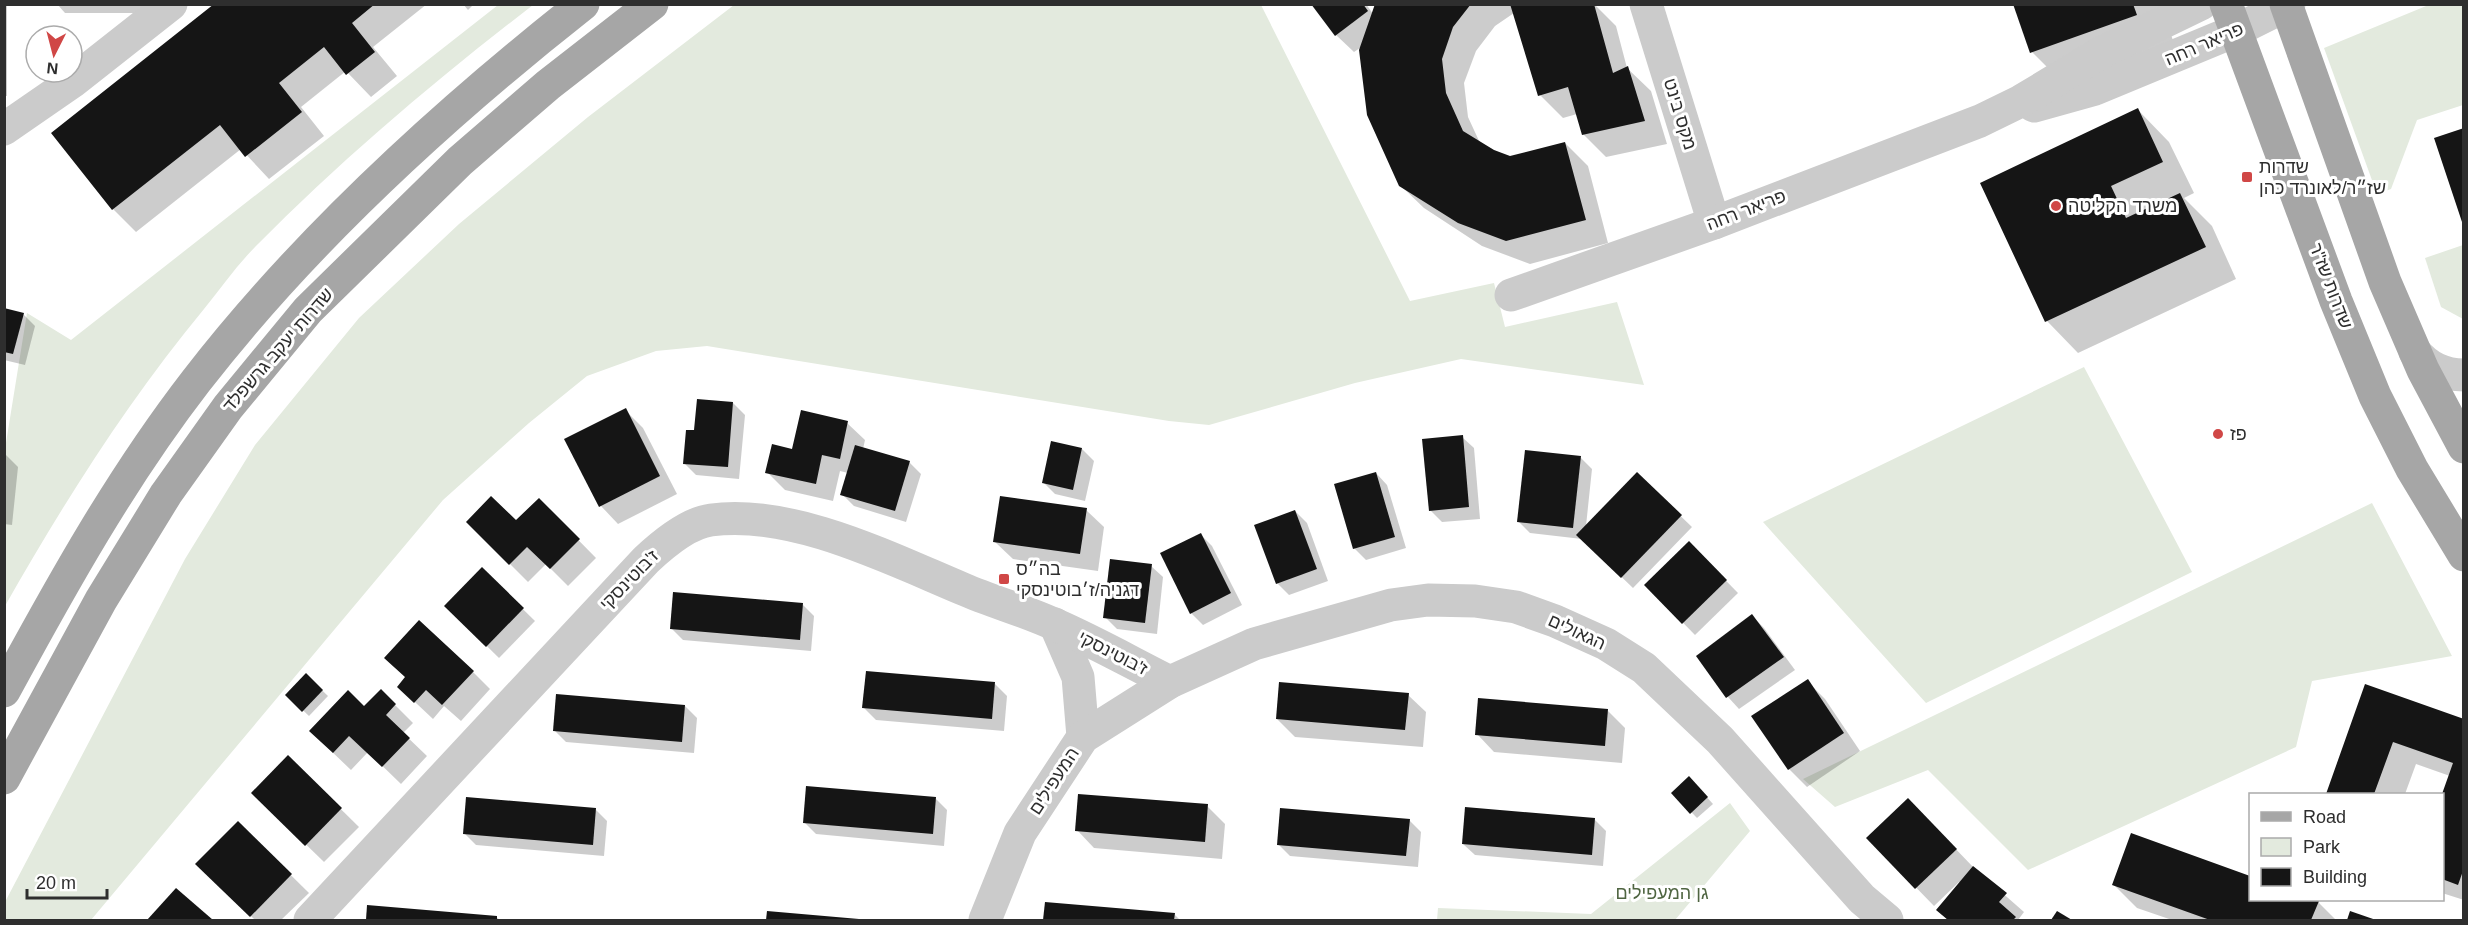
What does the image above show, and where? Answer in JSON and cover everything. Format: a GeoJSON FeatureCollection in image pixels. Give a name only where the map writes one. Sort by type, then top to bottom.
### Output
{"type":"FeatureCollection","features":[{"type":"Feature","properties":{"kind":"main road"},"geometry":{"type":"LineString","coordinates":[[4,691],[65,580],[131,471],[195,382],[277,282],[431,131],[521,53],[583,4]]}},
{"type":"Feature","properties":{"kind":"main road","name":"שדרות יעקב גרשפלד"},"geometry":{"type":"LineString","coordinates":[[4,778],[101,600],[166,494],[228,407],[308,310],[460,161],[548,85],[652,4]]}},
{"type":"Feature","properties":{"kind":"main road"},"geometry":{"type":"LineString","coordinates":[[2287,5],[2377,261],[2415,352],[2461,442]]}},
{"type":"Feature","properties":{"kind":"main road","name":"שדרות שז\"ר"},"geometry":{"type":"LineString","coordinates":[[2231,18],[2336,301],[2375,396],[2412,469],[2463,555]]}},
{"type":"Feature","properties":{"kind":"street"},"geometry":{"type":"LineString","coordinates":[[4,129],[72,82],[171,4]]}},
{"type":"Feature","properties":{"kind":"street","name":"מקס בינט"},"geometry":{"type":"LineString","coordinates":[[1646,4],[1714,223]]}},
{"type":"Feature","properties":{"kind":"street","name":"פריאר רחה"},"geometry":{"type":"LineString","coordinates":[[1511,295],[1714,223],[1980,121],[2021,101],[2104,51],[2200,4]]}},
{"type":"Feature","properties":{"kind":"street","name":"פריאר רחה"},"geometry":{"type":"LineString","coordinates":[[1980,121],[2095,89],[2231,18],[2287,5]]}},
{"type":"Feature","properties":{"kind":"street"},"geometry":{"type":"LineString","coordinates":[[2415,352],[2438,370],[2450,375],[2463,375]]}},
{"type":"Feature","properties":{"kind":"street"},"geometry":{"type":"LineString","coordinates":[[2461,442],[2456,425],[2463,395]]}},
{"type":"Feature","properties":{"kind":"street","name":"ז'בוטינסקי"},"geometry":{"type":"LineString","coordinates":[[310,921],[646,560],[670,539],[709,520],[758,518],[799,527],[889,557],[963,589],[1055,624],[1170,682]]}},
{"type":"Feature","properties":{"kind":"street","name":"הגאולים"},"geometry":{"type":"LineString","coordinates":[[1170,682],[1254,644],[1391,605],[1428,600],[1475,601],[1516,607],[1555,621],[1606,644],[1644,668],[1720,740],[1862,899],[1887,921]]}},
{"type":"Feature","properties":{"kind":"street","name":"ז'בוטינסקי"},"geometry":{"type":"LineString","coordinates":[[1055,624],[1078,677],[1083,737]]}},
{"type":"Feature","properties":{"kind":"street","name":"המעפילים"},"geometry":{"type":"LineString","coordinates":[[985,921],[1020,833],[1083,737],[1170,682]]}},
{"type":"Feature","properties":{"kind":"green space"},"geometry":{"type":"Polygon","coordinates":[[[2431,4],[2463,5],[2463,105],[2417,120],[2391,189],[2377,194],[2324,48],[2431,4]]]}},
{"type":"Feature","properties":{"kind":"green space"},"geometry":{"type":"Polygon","coordinates":[[[498,5],[533,5],[461,62],[356,151],[256,246],[236,269],[176,344],[123,416],[50,529],[5,606],[5,449],[27,313],[71,340],[498,5]]]}},
{"type":"Feature","properties":{"kind":"green space"},"geometry":{"type":"Polygon","coordinates":[[[734,5],[1261,5],[1410,301],[1494,283],[1505,327],[1617,302],[1644,385],[1461,359],[1355,383],[1209,425],[1169,421],[707,346],[656,351],[587,376],[529,423],[443,500],[91,920],[5,920],[5,902],[185,559],[255,445],[359,318],[459,224],[588,117],[734,5]]]}},
{"type":"Feature","properties":{"kind":"green space"},"geometry":{"type":"Polygon","coordinates":[[[2463,245],[2464,319],[2441,307],[2425,258],[2463,245]]]}},
{"type":"Feature","properties":{"kind":"green space"},"geometry":{"type":"Polygon","coordinates":[[[2084,367],[2192,572],[1926,703],[1763,522],[2084,367]]]}},
{"type":"Feature","properties":{"kind":"green space"},"geometry":{"type":"Polygon","coordinates":[[[2372,503],[2452,656],[2312,681],[2296,747],[2028,870],[1928,770],[1835,807],[1803,779],[2372,503]]]}},
{"type":"Feature","properties":{"kind":"green space","name":"גן המעפילים"},"geometry":{"type":"Polygon","coordinates":[[[1730,803],[1750,831],[1675,920],[1437,920],[1438,908],[1591,914],[1730,803]]]}},
{"type":"Feature","properties":{"kind":"building"},"geometry":{"type":"Polygon","coordinates":[[[214,4],[375,4],[352,23],[375,52],[346,75],[324,47],[279,83],[302,112],[245,157],[220,125],[112,210],[51,133],[214,4]]]}},
{"type":"Feature","properties":{"kind":"building"},"geometry":{"type":"Polygon","coordinates":[[[1311,4],[1363,4],[1368,11],[1335,36],[1311,4]]]}},
{"type":"Feature","properties":{"kind":"building"},"geometry":{"type":"Polygon","coordinates":[[[1375,4],[1471,4],[1453,27],[1442,59],[1446,93],[1463,131],[1494,150],[1510,156],[1565,142],[1586,220],[1506,241],[1458,223],[1399,186],[1367,115],[1359,50],[1375,4]]]}},
{"type":"Feature","properties":{"kind":"building"},"geometry":{"type":"Polygon","coordinates":[[[1510,4],[1594,4],[1613,73],[1628,66],[1645,121],[1582,135],[1568,87],[1538,96],[1510,4]]]}},
{"type":"Feature","properties":{"kind":"building"},"geometry":{"type":"Polygon","coordinates":[[[2013,4],[2133,4],[2137,15],[2030,53],[2013,4]]]}},
{"type":"Feature","properties":{"kind":"building","name":"משרד הקליטה"},"geometry":{"type":"Polygon","coordinates":[[[2138,108],[2163,162],[2111,186],[2126,218],[2180,193],[2206,247],[2045,322],[1980,183],[2138,108]]]}},
{"type":"Feature","properties":{"kind":"building"},"geometry":{"type":"Polygon","coordinates":[[[2464,128],[2464,225],[2463,225],[2434,138],[2464,128]]]}},
{"type":"Feature","properties":{"kind":"building"},"geometry":{"type":"Polygon","coordinates":[[[4,308],[24,313],[13,354],[4,352],[4,308]]]}},
{"type":"Feature","properties":{"kind":"building"},"geometry":{"type":"Polygon","coordinates":[[[697,399],[733,402],[728,467],[683,464],[686,430],[694,430],[697,399]]]}},
{"type":"Feature","properties":{"kind":"building"},"geometry":{"type":"Polygon","coordinates":[[[626,408],[660,476],[599,507],[564,439],[626,408]]]}},
{"type":"Feature","properties":{"kind":"building"},"geometry":{"type":"Polygon","coordinates":[[[801,410],[848,421],[840,459],[822,455],[816,484],[765,473],[772,444],[792,449],[801,410]]]}},
{"type":"Feature","properties":{"kind":"building"},"geometry":{"type":"Polygon","coordinates":[[[1463,435],[1469,507],[1429,511],[1422,439],[1463,435]]]}},
{"type":"Feature","properties":{"kind":"building"},"geometry":{"type":"Polygon","coordinates":[[[1051,441],[1082,448],[1073,490],[1042,483],[1051,441]]]}},
{"type":"Feature","properties":{"kind":"building"},"geometry":{"type":"Polygon","coordinates":[[[855,445],[910,461],[895,511],[840,495],[855,445]]]}},
{"type":"Feature","properties":{"kind":"building"},"geometry":{"type":"Polygon","coordinates":[[[1525,450],[1581,456],[1573,528],[1517,522],[1525,450]]]}},
{"type":"Feature","properties":{"kind":"building"},"geometry":{"type":"Polygon","coordinates":[[[1376,472],[1395,537],[1353,549],[1334,484],[1376,472]]]}},
{"type":"Feature","properties":{"kind":"building"},"geometry":{"type":"Polygon","coordinates":[[[1637,472],[1682,515],[1621,578],[1576,535],[1637,472]]]}},
{"type":"Feature","properties":{"kind":"building"},"geometry":{"type":"Polygon","coordinates":[[[491,496],[516,520],[539,498],[580,539],[550,569],[527,547],[509,565],[466,522],[491,496]]]}},
{"type":"Feature","properties":{"kind":"building"},"geometry":{"type":"Polygon","coordinates":[[[1000,496],[1087,508],[1080,554],[993,542],[1000,496]]]}},
{"type":"Feature","properties":{"kind":"building"},"geometry":{"type":"Polygon","coordinates":[[[1295,510],[1317,569],[1276,584],[1254,525],[1295,510]]]}},
{"type":"Feature","properties":{"kind":"building"},"geometry":{"type":"Polygon","coordinates":[[[1201,533],[1231,593],[1190,614],[1160,553],[1201,533]]]}},
{"type":"Feature","properties":{"kind":"building"},"geometry":{"type":"Polygon","coordinates":[[[1689,541],[1727,580],[1682,624],[1644,585],[1689,541]]]}},
{"type":"Feature","properties":{"kind":"building"},"geometry":{"type":"Polygon","coordinates":[[[1110,559],[1152,564],[1145,623],[1103,618],[1110,559]]]}},
{"type":"Feature","properties":{"kind":"building"},"geometry":{"type":"Polygon","coordinates":[[[482,567],[524,608],[486,647],[444,606],[482,567]]]}},
{"type":"Feature","properties":{"kind":"building"},"geometry":{"type":"Polygon","coordinates":[[[673,592],[803,603],[800,640],[670,629],[673,592]]]}},
{"type":"Feature","properties":{"kind":"building"},"geometry":{"type":"Polygon","coordinates":[[[1752,614],[1784,657],[1726,698],[1696,656],[1752,614]]]}},
{"type":"Feature","properties":{"kind":"building"},"geometry":{"type":"Polygon","coordinates":[[[419,620],[474,671],[442,705],[426,690],[414,703],[397,687],[405,677],[384,658],[419,620]]]}},
{"type":"Feature","properties":{"kind":"building"},"geometry":{"type":"Polygon","coordinates":[[[866,671],[995,682],[992,719],[862,708],[866,671]]]}},
{"type":"Feature","properties":{"kind":"building"},"geometry":{"type":"Polygon","coordinates":[[[306,673],[323,690],[302,712],[285,695],[306,673]]]}},
{"type":"Feature","properties":{"kind":"building"},"geometry":{"type":"Polygon","coordinates":[[[1808,679],[1844,733],[1788,770],[1751,716],[1808,679]]]}},
{"type":"Feature","properties":{"kind":"building"},"geometry":{"type":"Polygon","coordinates":[[[1279,682],[1409,693],[1405,730],[1276,719],[1279,682]]]}},
{"type":"Feature","properties":{"kind":"building"},"geometry":{"type":"Polygon","coordinates":[[[2365,684],[2464,719],[2464,868],[2458,885],[2444,880],[2442,793],[2453,763],[2393,742],[2374,793],[2326,793],[2365,684]]]}},
{"type":"Feature","properties":{"kind":"building"},"geometry":{"type":"Polygon","coordinates":[[[381,689],[396,704],[386,715],[410,738],[382,767],[349,736],[333,753],[309,731],[348,690],[364,706],[381,689]]]}},
{"type":"Feature","properties":{"kind":"building"},"geometry":{"type":"Polygon","coordinates":[[[556,694],[685,705],[682,742],[553,731],[556,694]]]}},
{"type":"Feature","properties":{"kind":"building"},"geometry":{"type":"Polygon","coordinates":[[[1478,698],[1608,709],[1605,746],[1475,735],[1478,698]]]}},
{"type":"Feature","properties":{"kind":"building"},"geometry":{"type":"Polygon","coordinates":[[[288,755],[342,808],[305,846],[251,793],[288,755]]]}},
{"type":"Feature","properties":{"kind":"building"},"geometry":{"type":"Polygon","coordinates":[[[1689,776],[1708,797],[1690,814],[1671,793],[1689,776]]]}},
{"type":"Feature","properties":{"kind":"building"},"geometry":{"type":"Polygon","coordinates":[[[806,786],[936,797],[933,834],[803,823],[806,786]]]}},
{"type":"Feature","properties":{"kind":"building"},"geometry":{"type":"Polygon","coordinates":[[[1078,794],[1208,804],[1205,842],[1075,831],[1078,794]]]}},
{"type":"Feature","properties":{"kind":"building"},"geometry":{"type":"Polygon","coordinates":[[[466,797],[596,808],[593,845],[463,834],[466,797]]]}},
{"type":"Feature","properties":{"kind":"building"},"geometry":{"type":"Polygon","coordinates":[[[1908,798],[1957,849],[1915,889],[1866,838],[1908,798]]]}},
{"type":"Feature","properties":{"kind":"building"},"geometry":{"type":"Polygon","coordinates":[[[1465,807],[1595,818],[1592,855],[1462,844],[1465,807]]]}},
{"type":"Feature","properties":{"kind":"building"},"geometry":{"type":"Polygon","coordinates":[[[1280,808],[1410,819],[1406,856],[1277,845],[1280,808]]]}},
{"type":"Feature","properties":{"kind":"building"},"geometry":{"type":"Polygon","coordinates":[[[238,821],[292,874],[250,917],[195,864],[238,821]]]}},
{"type":"Feature","properties":{"kind":"building"},"geometry":{"type":"Polygon","coordinates":[[[2131,833],[2249,876],[2249,901],[2319,901],[2311,920],[2210,920],[2112,885],[2131,833]]]}},
{"type":"Feature","properties":{"kind":"building"},"geometry":{"type":"Polygon","coordinates":[[[1973,866],[2007,893],[1999,902],[2016,917],[2013,920],[1948,920],[1936,910],[1973,866]]]}},
{"type":"Feature","properties":{"kind":"building"},"geometry":{"type":"Polygon","coordinates":[[[176,888],[213,920],[147,920],[176,888]]]}},
{"type":"Feature","properties":{"kind":"building"},"geometry":{"type":"Polygon","coordinates":[[[1045,902],[1175,913],[1174,920],[1043,920],[1045,902]]]}},
{"type":"Feature","properties":{"kind":"building"},"geometry":{"type":"Polygon","coordinates":[[[367,905],[497,916],[497,920],[366,920],[367,905]]]}},
{"type":"Feature","properties":{"kind":"building"},"geometry":{"type":"Polygon","coordinates":[[[767,911],[859,919],[859,920],[766,920],[767,911]]]}},
{"type":"Feature","properties":{"kind":"building"},"geometry":{"type":"Polygon","coordinates":[[[2057,911],[2072,920],[2051,920],[2057,911]]]}},
{"type":"Feature","properties":{"kind":"building"},"geometry":{"type":"Polygon","coordinates":[[[2350,911],[2376,920],[2347,920],[2350,911]]]}},
{"type":"Feature","properties":{"kind":"place","name":"שדרות שז״ר/לאונרד כהן"},"geometry":{"type":"Point","coordinates":[2247,177]}},
{"type":"Feature","properties":{"kind":"place","name":"משרד הקליטה"},"geometry":{"type":"Point","coordinates":[2056,206]}},
{"type":"Feature","properties":{"kind":"place","name":"פז"},"geometry":{"type":"Point","coordinates":[2218,434]}},
{"type":"Feature","properties":{"kind":"place","name":"בה״ס דגניה/ז׳בוטינסקי"},"geometry":{"type":"Point","coordinates":[1004,579]}}]}
